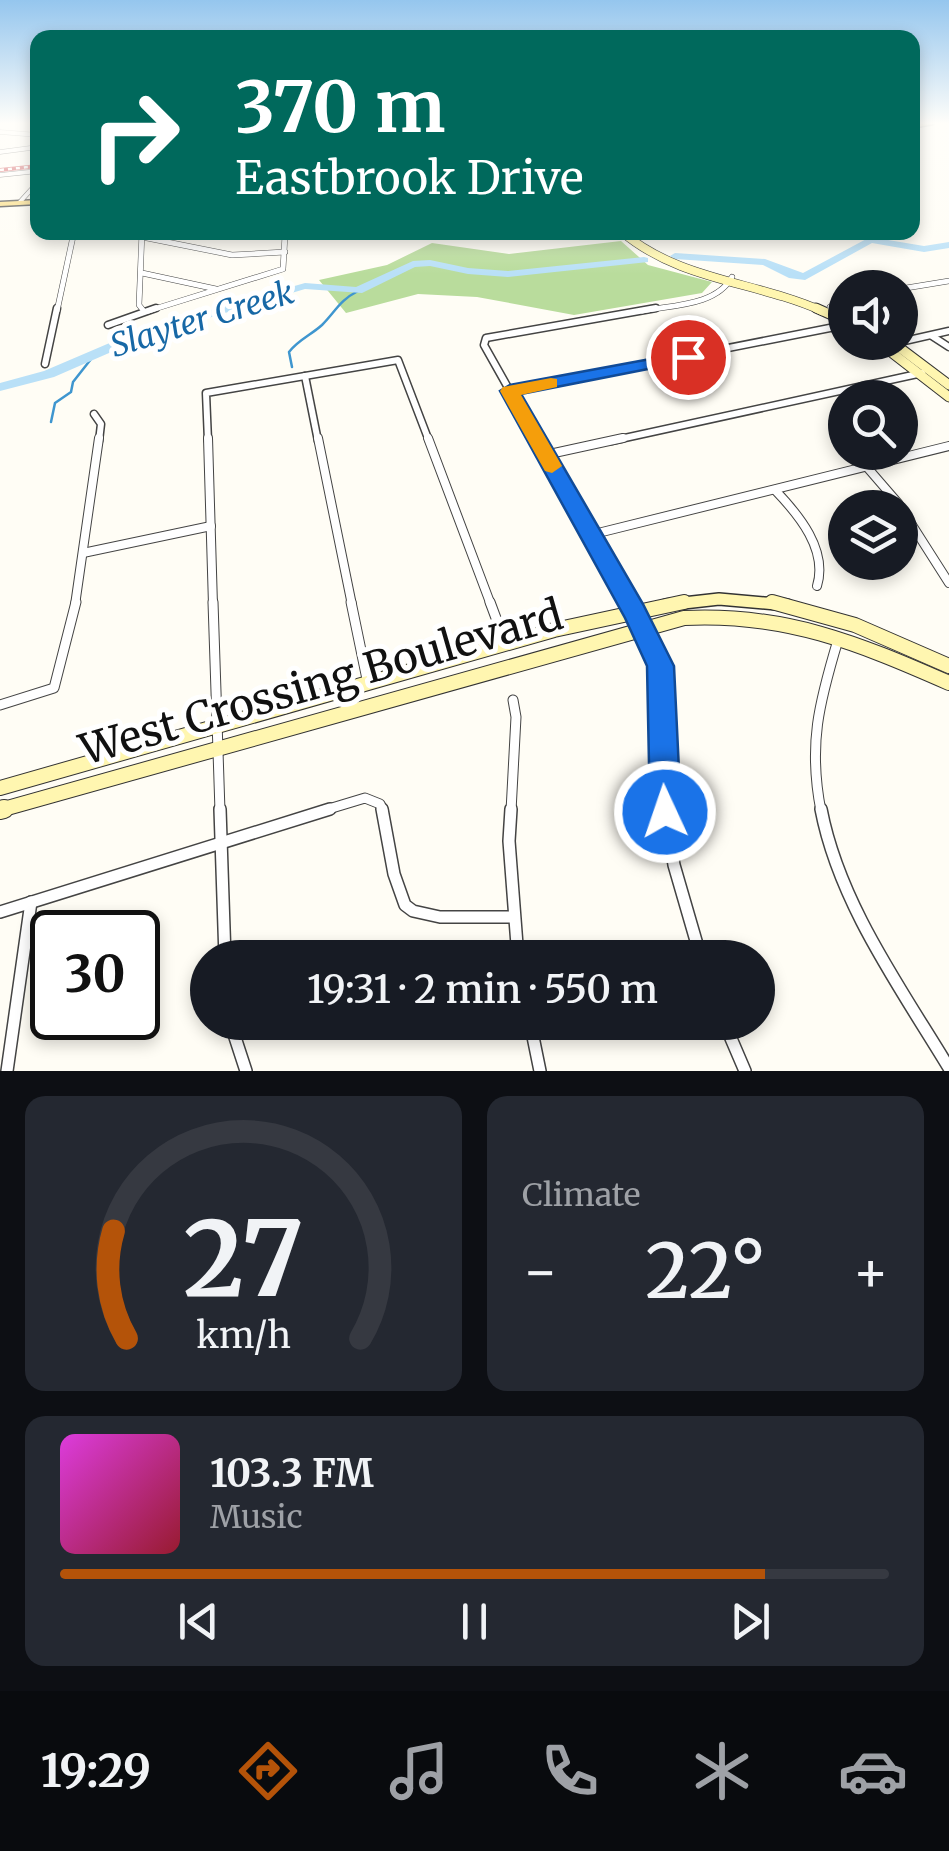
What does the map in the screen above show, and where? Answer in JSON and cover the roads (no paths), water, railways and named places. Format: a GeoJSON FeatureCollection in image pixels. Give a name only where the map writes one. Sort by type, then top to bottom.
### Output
{"type":"FeatureCollection","features":[{"type":"Feature","properties":{"kind":"main road"},"geometry":{"type":"LineString","coordinates":[[0,204],[30,202]]}},
{"type":"Feature","properties":{"kind":"street"},"geometry":{"type":"LineString","coordinates":[[19,203],[30,191]]}},
{"type":"Feature","properties":{"kind":"street"},"geometry":{"type":"LineString","coordinates":[[44,364],[72,240]]}},
{"type":"Feature","properties":{"kind":"street"},"geometry":{"type":"LineString","coordinates":[[142,240],[143,310]]}},
{"type":"Feature","properties":{"kind":"street"},"geometry":{"type":"LineString","coordinates":[[166,240],[244,256],[286,252]]}},
{"type":"Feature","properties":{"kind":"street"},"geometry":{"type":"LineString","coordinates":[[108,325],[143,310],[283,268],[283,240]]}},
{"type":"Feature","properties":{"kind":"street"},"geometry":{"type":"LineString","coordinates":[[630,240],[642,251],[678,269],[786,290],[828,306]]}},
{"type":"Feature","properties":{"kind":"street"},"geometry":{"type":"LineString","coordinates":[[142,273],[220,290]]}},
{"type":"Feature","properties":{"kind":"street"},"geometry":{"type":"LineString","coordinates":[[731,280],[828,313]]}},
{"type":"Feature","properties":{"kind":"street"},"geometry":{"type":"LineString","coordinates":[[696,940],[674,865],[665,812],[663,677],[643,628],[484,345],[486,338],[703,300],[724,290],[731,280]]}},
{"type":"Feature","properties":{"kind":"street"},"geometry":{"type":"LineString","coordinates":[[918,287],[949,281]]}},
{"type":"Feature","properties":{"kind":"street"},"geometry":{"type":"LineString","coordinates":[[510,391],[828,324]]}},
{"type":"Feature","properties":{"kind":"street"},"geometry":{"type":"LineString","coordinates":[[918,338],[949,331]]}},
{"type":"Feature","properties":{"kind":"street"},"geometry":{"type":"LineString","coordinates":[[931,335],[949,348]]}},
{"type":"Feature","properties":{"kind":"street"},"geometry":{"type":"LineString","coordinates":[[223,940],[206,394],[398,360],[506,645]]}},
{"type":"Feature","properties":{"kind":"street"},"geometry":{"type":"LineString","coordinates":[[906,360],[949,397]]}},
{"type":"Feature","properties":{"kind":"street"},"geometry":{"type":"LineString","coordinates":[[915,360],[949,385]]}},
{"type":"Feature","properties":{"kind":"street"},"geometry":{"type":"LineString","coordinates":[[546,455],[931,371]]}},
{"type":"Feature","properties":{"kind":"street"},"geometry":{"type":"LineString","coordinates":[[305,376],[368,684]]}},
{"type":"Feature","properties":{"kind":"street"},"geometry":{"type":"LineString","coordinates":[[0,705],[54,688],[74,616],[101,422],[94,414]]}},
{"type":"Feature","properties":{"kind":"street"},"geometry":{"type":"LineString","coordinates":[[918,453],[949,446]]}},
{"type":"Feature","properties":{"kind":"street"},"geometry":{"type":"LineString","coordinates":[[590,535],[851,470]]}},
{"type":"Feature","properties":{"kind":"street"},"geometry":{"type":"LineString","coordinates":[[869,470],[898,504],[949,583]]}},
{"type":"Feature","properties":{"kind":"street"},"geometry":{"type":"LineString","coordinates":[[775,490],[801,521],[820,562],[822,576],[817,586]]}},
{"type":"Feature","properties":{"kind":"street"},"geometry":{"type":"LineString","coordinates":[[83,553],[211,526]]}},
{"type":"Feature","properties":{"kind":"street","name":"West Crossing Boulevard"},"geometry":{"type":"LineString","coordinates":[[0,788],[506,645],[687,601],[758,600],[841,620],[949,666]]}},
{"type":"Feature","properties":{"kind":"street","name":"West Crossing Boulevard"},"geometry":{"type":"LineString","coordinates":[[0,810],[684,618],[744,616],[792,622],[840,636],[949,683]]}},
{"type":"Feature","properties":{"kind":"street"},"geometry":{"type":"LineString","coordinates":[[840,636],[820,698],[814,739],[822,816],[864,922],[949,1068]]}},
{"type":"Feature","properties":{"kind":"street"},"geometry":{"type":"LineString","coordinates":[[513,700],[516,727],[508,801],[516,940]]}},
{"type":"Feature","properties":{"kind":"street"},"geometry":{"type":"LineString","coordinates":[[0,912],[353,801],[372,799],[384,813],[399,887],[404,904],[411,910],[449,918],[513,916]]}},
{"type":"Feature","properties":{"kind":"street"},"geometry":{"type":"LineString","coordinates":[[7,1071],[32,902]]}},
{"type":"Feature","properties":{"kind":"street"},"geometry":{"type":"LineString","coordinates":[[236,1040],[246,1071]]}},
{"type":"Feature","properties":{"kind":"street"},"geometry":{"type":"LineString","coordinates":[[534,1040],[540,1071]]}},
{"type":"Feature","properties":{"kind":"street"},"geometry":{"type":"LineString","coordinates":[[732,1040],[745,1071]]}},
{"type":"Feature","properties":{"kind":"waterway","name":"Slayter Creek"},"geometry":{"type":"LineString","coordinates":[[675,256],[765,262],[793,276],[805,277],[870,240],[924,249],[949,245]]}},
{"type":"Feature","properties":{"kind":"waterway","name":"Slayter Creek"},"geometry":{"type":"LineString","coordinates":[[0,387],[49,374],[144,333],[305,286],[358,291],[413,264],[508,274],[644,260]]}},
{"type":"Feature","properties":{"kind":"waterway"},"geometry":{"type":"LineString","coordinates":[[292,367],[289,352],[358,291]]}},
{"type":"Feature","properties":{"kind":"waterway"},"geometry":{"type":"LineString","coordinates":[[51,422],[55,403],[71,392],[73,382],[95,354]]}}]}
